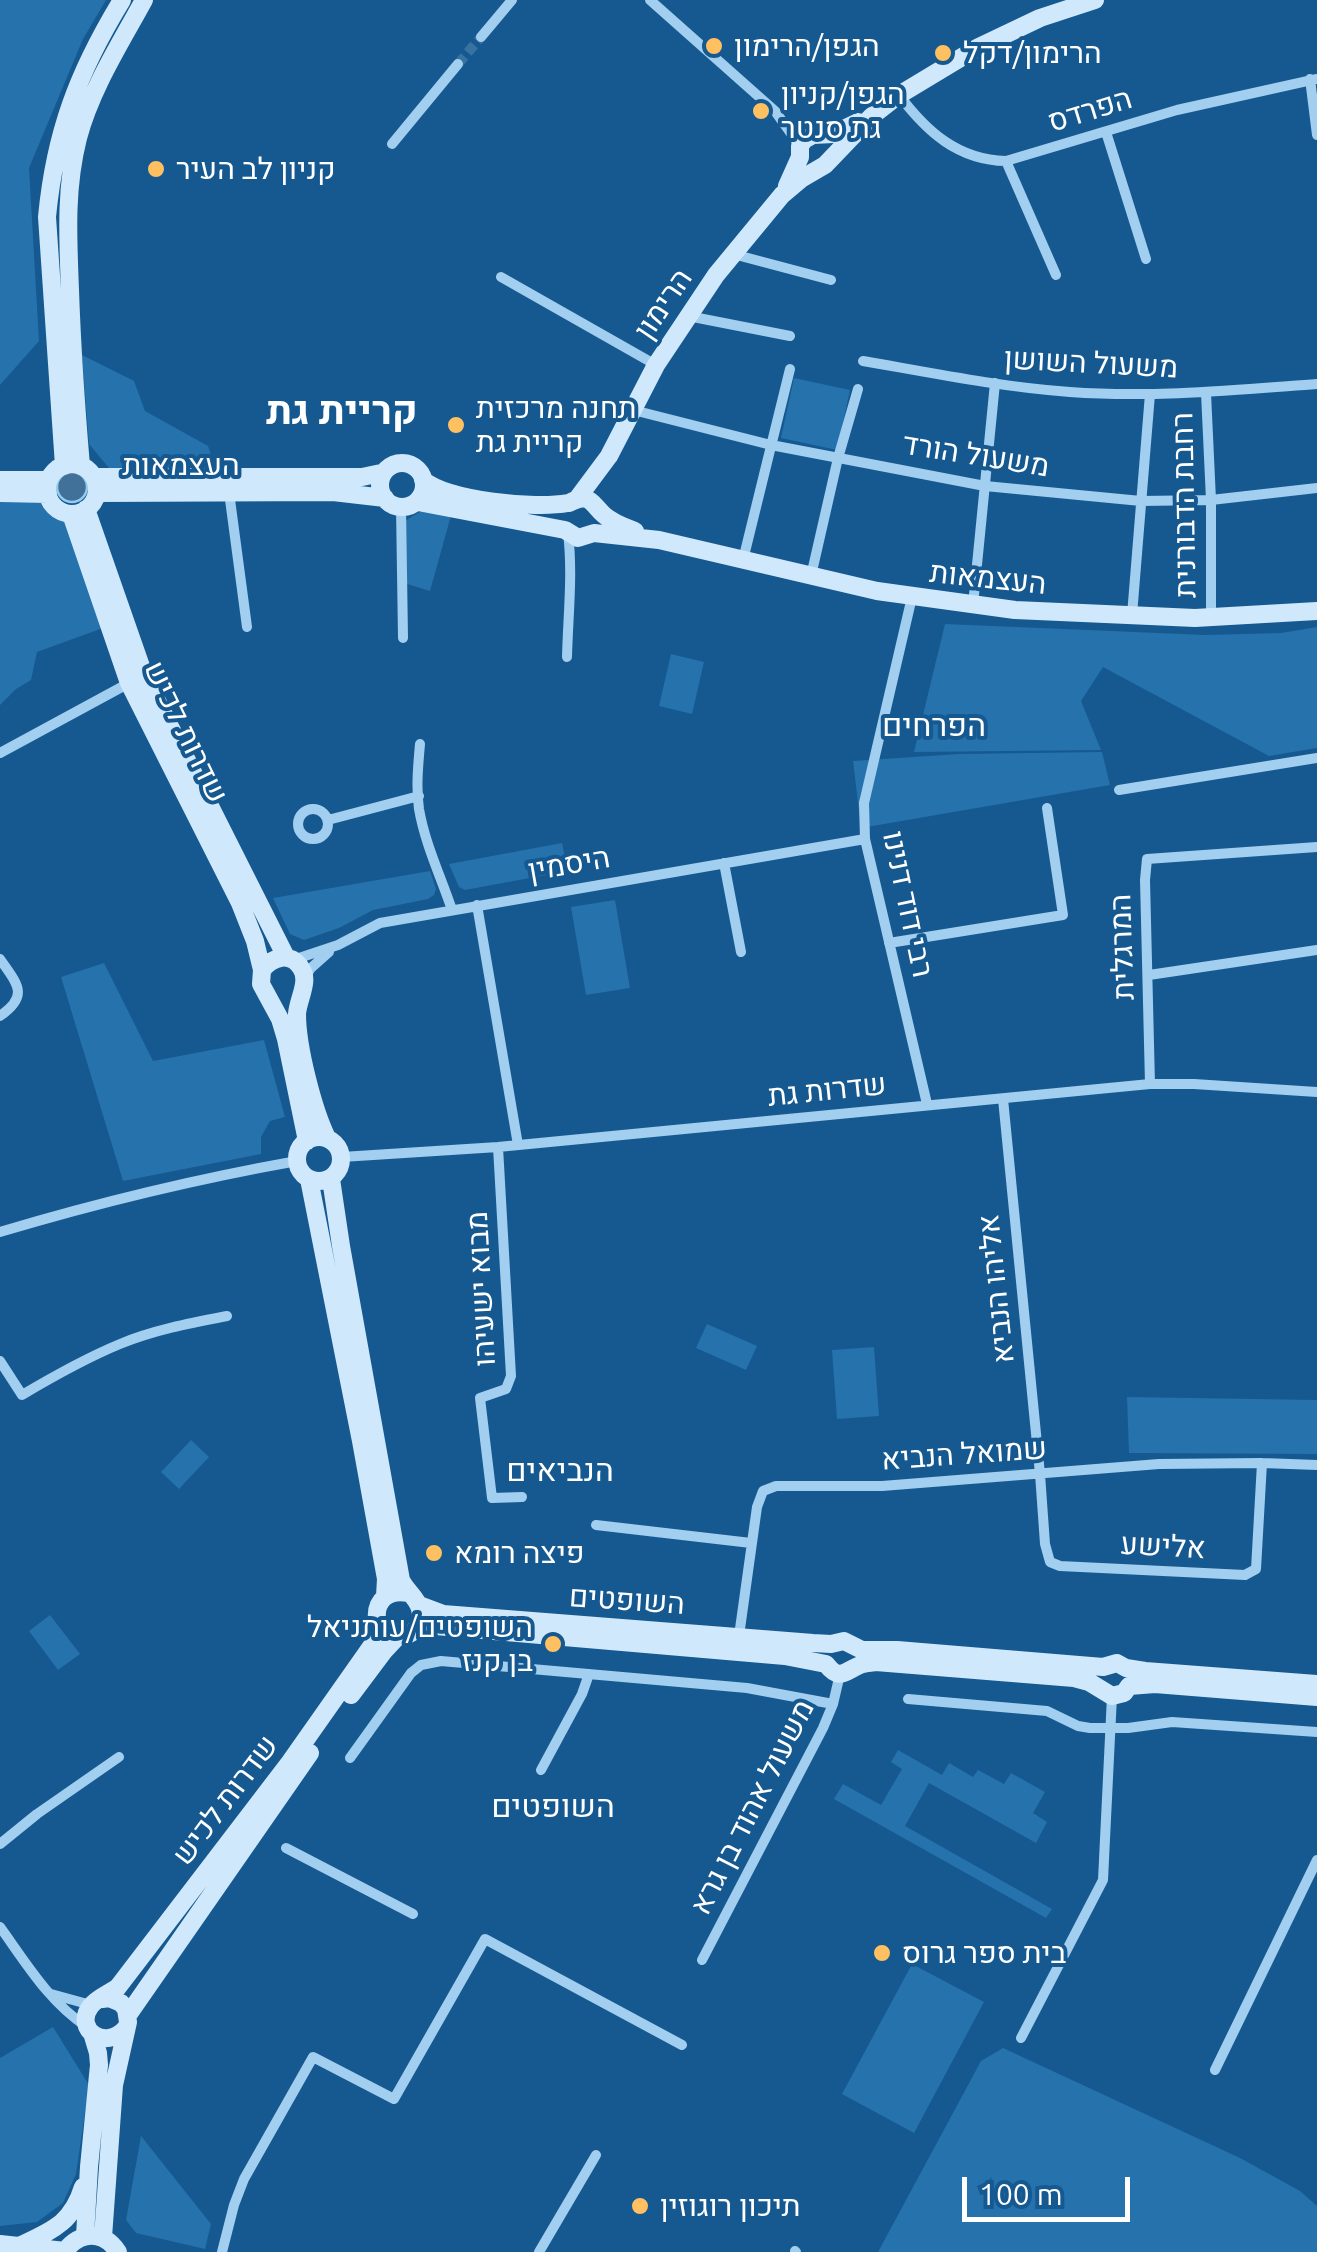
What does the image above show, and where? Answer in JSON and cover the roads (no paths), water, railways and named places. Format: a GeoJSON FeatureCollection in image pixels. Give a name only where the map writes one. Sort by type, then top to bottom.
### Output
{"type":"FeatureCollection","features":[{"type":"Feature","properties":{"kind":"main road","name":"שדרות לכיש"},"geometry":{"type":"LineString","coordinates":[[122,0],[78,82],[50,181],[47,218],[82,488],[136,679],[240,903],[256,942],[262,970]]}},
{"type":"Feature","properties":{"kind":"main road","name":"שדרות לכיש"},"geometry":{"type":"LineString","coordinates":[[82,488],[73,363],[68,185],[79,134],[100,80],[144,0]]}},
{"type":"Feature","properties":{"kind":"main road","name":"הרימון"},"geometry":{"type":"LineString","coordinates":[[782,195],[899,95],[978,48],[1040,18],[1095,0]]}},
{"type":"Feature","properties":{"kind":"main road","name":"הרימון"},"geometry":{"type":"LineString","coordinates":[[598,508],[609,456],[656,365],[688,316],[732,254],[782,195],[809,144],[872,116]]}},
{"type":"Feature","properties":{"kind":"main road"},"geometry":{"type":"LineString","coordinates":[[809,144],[831,145],[824,163],[807,165],[809,144]]}},
{"type":"Feature","properties":{"kind":"main road","name":"הרימון"},"geometry":{"type":"LineString","coordinates":[[572,501],[609,456]]}},
{"type":"Feature","properties":{"kind":"main road"},"geometry":{"type":"LineString","coordinates":[[423,480],[424,488],[402,502],[379,485],[382,473],[391,464],[403,463],[438,490],[484,500],[542,506],[572,501],[588,499],[598,508],[600,523],[592,535],[578,538],[567,532],[561,519],[564,508],[572,501]]}},
{"type":"Feature","properties":{"kind":"main road"},"geometry":{"type":"LineString","coordinates":[[58,469],[82,488],[54,505],[48,487],[58,469]]}},
{"type":"Feature","properties":{"kind":"main road","name":"העצמאות"},"geometry":{"type":"LineString","coordinates":[[82,488],[382,473]]}},
{"type":"Feature","properties":{"kind":"main road"},"geometry":{"type":"LineString","coordinates":[[0,480],[48,487]]}},
{"type":"Feature","properties":{"kind":"main road"},"geometry":{"type":"LineString","coordinates":[[0,493],[48,487]]}},
{"type":"Feature","properties":{"kind":"main road","name":"העצמאות"},"geometry":{"type":"LineString","coordinates":[[82,488],[333,492],[567,532]]}},
{"type":"Feature","properties":{"kind":"main road","name":"העצמאות"},"geometry":{"type":"LineString","coordinates":[[598,508],[619,524],[659,540],[912,597],[1032,612],[1132,616],[1212,617],[1317,611]]}},
{"type":"Feature","properties":{"kind":"main road","name":"העצמאות"},"geometry":{"type":"LineString","coordinates":[[592,535],[659,540]]}},
{"type":"Feature","properties":{"kind":"main road","name":"שדרות לכיש"},"geometry":{"type":"LineString","coordinates":[[136,679],[290,958]]}},
{"type":"Feature","properties":{"kind":"main road"},"geometry":{"type":"LineString","coordinates":[[306,1141],[286,1038],[261,984],[262,970],[272,960],[290,958],[303,970],[297,1018],[308,1079],[322,1127],[342,1157],[339,1170],[331,1179],[309,1180]]}},
{"type":"Feature","properties":{"kind":"main road"},"geometry":{"type":"LineString","coordinates":[[269,996],[282,1001],[296,996],[303,984]]}},
{"type":"Feature","properties":{"kind":"main road"},"geometry":{"type":"LineString","coordinates":[[327,1138],[306,1141],[297,1161],[309,1180],[371,1491],[386,1579],[385,1596]]}},
{"type":"Feature","properties":{"kind":"main road"},"geometry":{"type":"LineString","coordinates":[[331,1179],[401,1580],[413,1599],[421,1617],[407,1632],[388,1633],[379,1626],[377,1606],[385,1596],[398,1592],[413,1599]]}},
{"type":"Feature","properties":{"kind":"main road","name":"השופטים"},"geometry":{"type":"LineString","coordinates":[[413,1599],[443,1614],[831,1644],[825,1655],[844,1663],[897,1663],[1074,1678],[1105,1691]]}},
{"type":"Feature","properties":{"kind":"main road","name":"שדרות לכיש"},"geometry":{"type":"LineString","coordinates":[[96,2002],[118,1987],[290,1762],[373,1644],[379,1626]]}},
{"type":"Feature","properties":{"kind":"main road","name":"השופטים"},"geometry":{"type":"LineString","coordinates":[[407,1632],[436,1626],[844,1663],[1102,1666]]}},
{"type":"Feature","properties":{"kind":"main road","name":"שדרות לכיש"},"geometry":{"type":"LineString","coordinates":[[94,2236],[114,2085],[127,2022],[344,1705],[384,1651],[407,1632]]}},
{"type":"Feature","properties":{"kind":"main road"},"geometry":{"type":"LineString","coordinates":[[1317,1684],[1145,1672],[1128,1677],[1120,1695],[1105,1691],[1097,1676],[1102,1666],[1118,1663],[1128,1677],[1155,1684],[1317,1697]]}},
{"type":"Feature","properties":{"kind":"main road"},"geometry":{"type":"LineString","coordinates":[[90,2031],[98,2038],[116,2038],[127,2022],[121,2003],[109,1998],[96,2002],[86,2016],[99,2066],[89,2167],[94,2236]]}},
{"type":"Feature","properties":{"kind":"main road"},"geometry":{"type":"LineString","coordinates":[[21,2244],[49,2232],[78,2206],[89,2167]]}},
{"type":"Feature","properties":{"kind":"main road"},"geometry":{"type":"LineString","coordinates":[[0,2244],[64,2251],[72,2242],[94,2236],[113,2244],[118,2252]]}},
{"type":"Feature","properties":{"kind":"street"},"geometry":{"type":"LineString","coordinates":[[481,37],[512,0]]}},
{"type":"Feature","properties":{"kind":"street"},"geometry":{"type":"LineString","coordinates":[[650,0],[809,144]]}},
{"type":"Feature","properties":{"kind":"street"},"geometry":{"type":"LineString","coordinates":[[392,144],[458,64]]}},
{"type":"Feature","properties":{"kind":"street"},"geometry":{"type":"LineString","coordinates":[[1313,79],[1317,135]]}},
{"type":"Feature","properties":{"kind":"street","name":"הפרדס"},"geometry":{"type":"LineString","coordinates":[[899,95],[925,125],[964,154],[985,161],[1006,161],[1177,110],[1313,79]]}},
{"type":"Feature","properties":{"kind":"street"},"geometry":{"type":"LineString","coordinates":[[775,111],[809,144]]}},
{"type":"Feature","properties":{"kind":"street"},"geometry":{"type":"LineString","coordinates":[[1106,132],[1146,260]]}},
{"type":"Feature","properties":{"kind":"street"},"geometry":{"type":"LineString","coordinates":[[1006,161],[1056,275]]}},
{"type":"Feature","properties":{"kind":"street"},"geometry":{"type":"LineString","coordinates":[[732,254],[831,280]]}},
{"type":"Feature","properties":{"kind":"street"},"geometry":{"type":"LineString","coordinates":[[501,277],[656,365]]}},
{"type":"Feature","properties":{"kind":"street"},"geometry":{"type":"LineString","coordinates":[[688,316],[790,336]]}},
{"type":"Feature","properties":{"kind":"street","name":"משעול השושן"},"geometry":{"type":"LineString","coordinates":[[864,361],[1070,392],[1206,393],[1317,384]]}},
{"type":"Feature","properties":{"kind":"street"},"geometry":{"type":"LineString","coordinates":[[743,560],[790,369]]}},
{"type":"Feature","properties":{"kind":"street"},"geometry":{"type":"LineString","coordinates":[[972,605],[995,383]]}},
{"type":"Feature","properties":{"kind":"street"},"geometry":{"type":"LineString","coordinates":[[811,576],[858,389]]}},
{"type":"Feature","properties":{"kind":"street","name":"רחבת הדבורנית"},"geometry":{"type":"LineString","coordinates":[[1206,393],[1212,617]]}},
{"type":"Feature","properties":{"kind":"street"},"geometry":{"type":"LineString","coordinates":[[1132,616],[1150,394]]}},
{"type":"Feature","properties":{"kind":"street","name":"משעול הורד"},"geometry":{"type":"LineString","coordinates":[[633,410],[771,445],[985,486],[1140,501],[1211,500],[1317,488]]}},
{"type":"Feature","properties":{"kind":"street"},"geometry":{"type":"LineString","coordinates":[[229,492],[247,627]]}},
{"type":"Feature","properties":{"kind":"street"},"geometry":{"type":"LineString","coordinates":[[402,502],[402,638]]}},
{"type":"Feature","properties":{"kind":"street"},"geometry":{"type":"LineString","coordinates":[[567,532],[571,570],[567,657]]}},
{"type":"Feature","properties":{"kind":"street"},"geometry":{"type":"LineString","coordinates":[[571,570],[592,535]]}},
{"type":"Feature","properties":{"kind":"street","name":"רבי דוד דנינו"},"geometry":{"type":"LineString","coordinates":[[912,597],[864,803],[865,839],[927,1104]]}},
{"type":"Feature","properties":{"kind":"street"},"geometry":{"type":"LineString","coordinates":[[0,753],[136,679]]}},
{"type":"Feature","properties":{"kind":"street"},"geometry":{"type":"LineString","coordinates":[[420,744],[418,796],[426,838],[452,910]]}},
{"type":"Feature","properties":{"kind":"street"},"geometry":{"type":"LineString","coordinates":[[1119,790],[1317,758]]}},
{"type":"Feature","properties":{"kind":"street"},"geometry":{"type":"LineString","coordinates":[[328,820],[418,796]]}},
{"type":"Feature","properties":{"kind":"street"},"geometry":{"type":"LineString","coordinates":[[889,943],[1063,914],[1048,808]]}},
{"type":"Feature","properties":{"kind":"street","name":"היסמין"},"geometry":{"type":"LineString","coordinates":[[303,984],[320,958],[380,923],[865,839]]}},
{"type":"Feature","properties":{"kind":"street","name":"המרגלית"},"geometry":{"type":"LineString","coordinates":[[1150,1084],[1146,859],[1317,847]]}},
{"type":"Feature","properties":{"kind":"street"},"geometry":{"type":"LineString","coordinates":[[724,862],[741,952]]}},
{"type":"Feature","properties":{"kind":"street"},"geometry":{"type":"LineString","coordinates":[[477,906],[518,1145]]}},
{"type":"Feature","properties":{"kind":"street","name":"היסמין"},"geometry":{"type":"LineString","coordinates":[[290,958],[338,945]]}},
{"type":"Feature","properties":{"kind":"street"},"geometry":{"type":"LineString","coordinates":[[1148,974],[1317,950]]}},
{"type":"Feature","properties":{"kind":"street"},"geometry":{"type":"LineString","coordinates":[[0,960],[17,984],[19,995],[14,1006],[0,1016]]}},
{"type":"Feature","properties":{"kind":"street","name":"שדרות גת"},"geometry":{"type":"LineString","coordinates":[[342,1157],[498,1147],[1150,1084],[1317,1092]]}},
{"type":"Feature","properties":{"kind":"street","name":"אליהו הנביא"},"geometry":{"type":"LineString","coordinates":[[1003,1099],[1040,1474]]}},
{"type":"Feature","properties":{"kind":"street","name":"מבוא ישעיהו"},"geometry":{"type":"LineString","coordinates":[[498,1147],[511,1376],[506,1390],[480,1398],[492,1498],[522,1497]]}},
{"type":"Feature","properties":{"kind":"street"},"geometry":{"type":"LineString","coordinates":[[0,1232],[77,1209],[297,1161]]}},
{"type":"Feature","properties":{"kind":"street"},"geometry":{"type":"LineString","coordinates":[[0,1361],[22,1395],[122,1342],[227,1316]]}},
{"type":"Feature","properties":{"kind":"street","name":"אלישע"},"geometry":{"type":"LineString","coordinates":[[1040,1474],[1050,1562],[1060,1566],[1244,1575],[1256,1569],[1262,1462]]}},
{"type":"Feature","properties":{"kind":"street","name":"שמואל הנביא"},"geometry":{"type":"LineString","coordinates":[[738,1636],[757,1507],[763,1491],[776,1486],[882,1486],[1159,1464],[1317,1465]]}},
{"type":"Feature","properties":{"kind":"street"},"geometry":{"type":"LineString","coordinates":[[596,1525],[751,1543]]}},
{"type":"Feature","properties":{"kind":"street"},"geometry":{"type":"LineString","coordinates":[[350,1758],[412,1674],[426,1663],[748,1688],[833,1704]]}},
{"type":"Feature","properties":{"kind":"street","name":"משעול אהוד בן גרא"},"geometry":{"type":"LineString","coordinates":[[702,1960],[833,1704],[844,1663]]}},
{"type":"Feature","properties":{"kind":"street"},"geometry":{"type":"LineString","coordinates":[[541,1770],[589,1674]]}},
{"type":"Feature","properties":{"kind":"street"},"geometry":{"type":"LineString","coordinates":[[1021,2038],[1103,1880],[1111,1728],[1105,1691]]}},
{"type":"Feature","properties":{"kind":"street"},"geometry":{"type":"LineString","coordinates":[[908,1700],[1047,1712],[1078,1726],[1111,1728],[1172,1722],[1317,1732]]}},
{"type":"Feature","properties":{"kind":"street"},"geometry":{"type":"LineString","coordinates":[[0,1844],[119,1757]]}},
{"type":"Feature","properties":{"kind":"street"},"geometry":{"type":"LineString","coordinates":[[286,1848],[412,1914]]}},
{"type":"Feature","properties":{"kind":"street"},"geometry":{"type":"LineString","coordinates":[[1215,2070],[1317,1860]]}},
{"type":"Feature","properties":{"kind":"street"},"geometry":{"type":"LineString","coordinates":[[0,1926],[50,1994],[90,2031]]}},
{"type":"Feature","properties":{"kind":"street"},"geometry":{"type":"LineString","coordinates":[[222,2252],[244,2180],[314,2056],[394,2099],[485,1939],[682,2045]]}},
{"type":"Feature","properties":{"kind":"street"},"geometry":{"type":"LineString","coordinates":[[50,1994],[96,2002]]}},
{"type":"Feature","properties":{"kind":"street"},"geometry":{"type":"LineString","coordinates":[[538,2252],[596,2155]]}},
{"type":"Feature","properties":{"kind":"tunnel"},"geometry":{"type":"LineString","coordinates":[[458,64],[481,37]]}},
{"type":"Feature","properties":{"kind":"place","name":"הגפן/הרימון"},"geometry":{"type":"Point","coordinates":[714,46]}},
{"type":"Feature","properties":{"kind":"place","name":"הרימון/דקל"},"geometry":{"type":"Point","coordinates":[943,53]}},
{"type":"Feature","properties":{"kind":"place","name":"הגפן/קניון גת סנטר"},"geometry":{"type":"Point","coordinates":[761,111]}},
{"type":"Feature","properties":{"kind":"place","name":"קניון לב העיר"},"geometry":{"type":"Point","coordinates":[156,169]}},
{"type":"Feature","properties":{"kind":"place","name":"תחנה מרכזית קריית גת"},"geometry":{"type":"Point","coordinates":[456,425]}},
{"type":"Feature","properties":{"kind":"place","name":"פיצה רומא"},"geometry":{"type":"Point","coordinates":[434,1553]}},
{"type":"Feature","properties":{"kind":"place","name":"השופטים/עותניאל בן קנז"},"geometry":{"type":"Point","coordinates":[553,1644]}},
{"type":"Feature","properties":{"kind":"place","name":"בית ספר גרוס"},"geometry":{"type":"Point","coordinates":[882,1953]}},
{"type":"Feature","properties":{"kind":"place","name":"תיכון רוגוזין"},"geometry":{"type":"Point","coordinates":[640,2206]}},
{"type":"Feature","properties":{"kind":"district","name":"קריית גת"},"geometry":{"type":"Point","coordinates":[342,411]}},
{"type":"Feature","properties":{"kind":"district","name":"הפרחים"},"geometry":{"type":"Point","coordinates":[934,725]}},
{"type":"Feature","properties":{"kind":"district","name":"הנביאים"},"geometry":{"type":"Point","coordinates":[560,1470]}},
{"type":"Feature","properties":{"kind":"district","name":"השופטים"},"geometry":{"type":"Point","coordinates":[553,1806]}}]}
